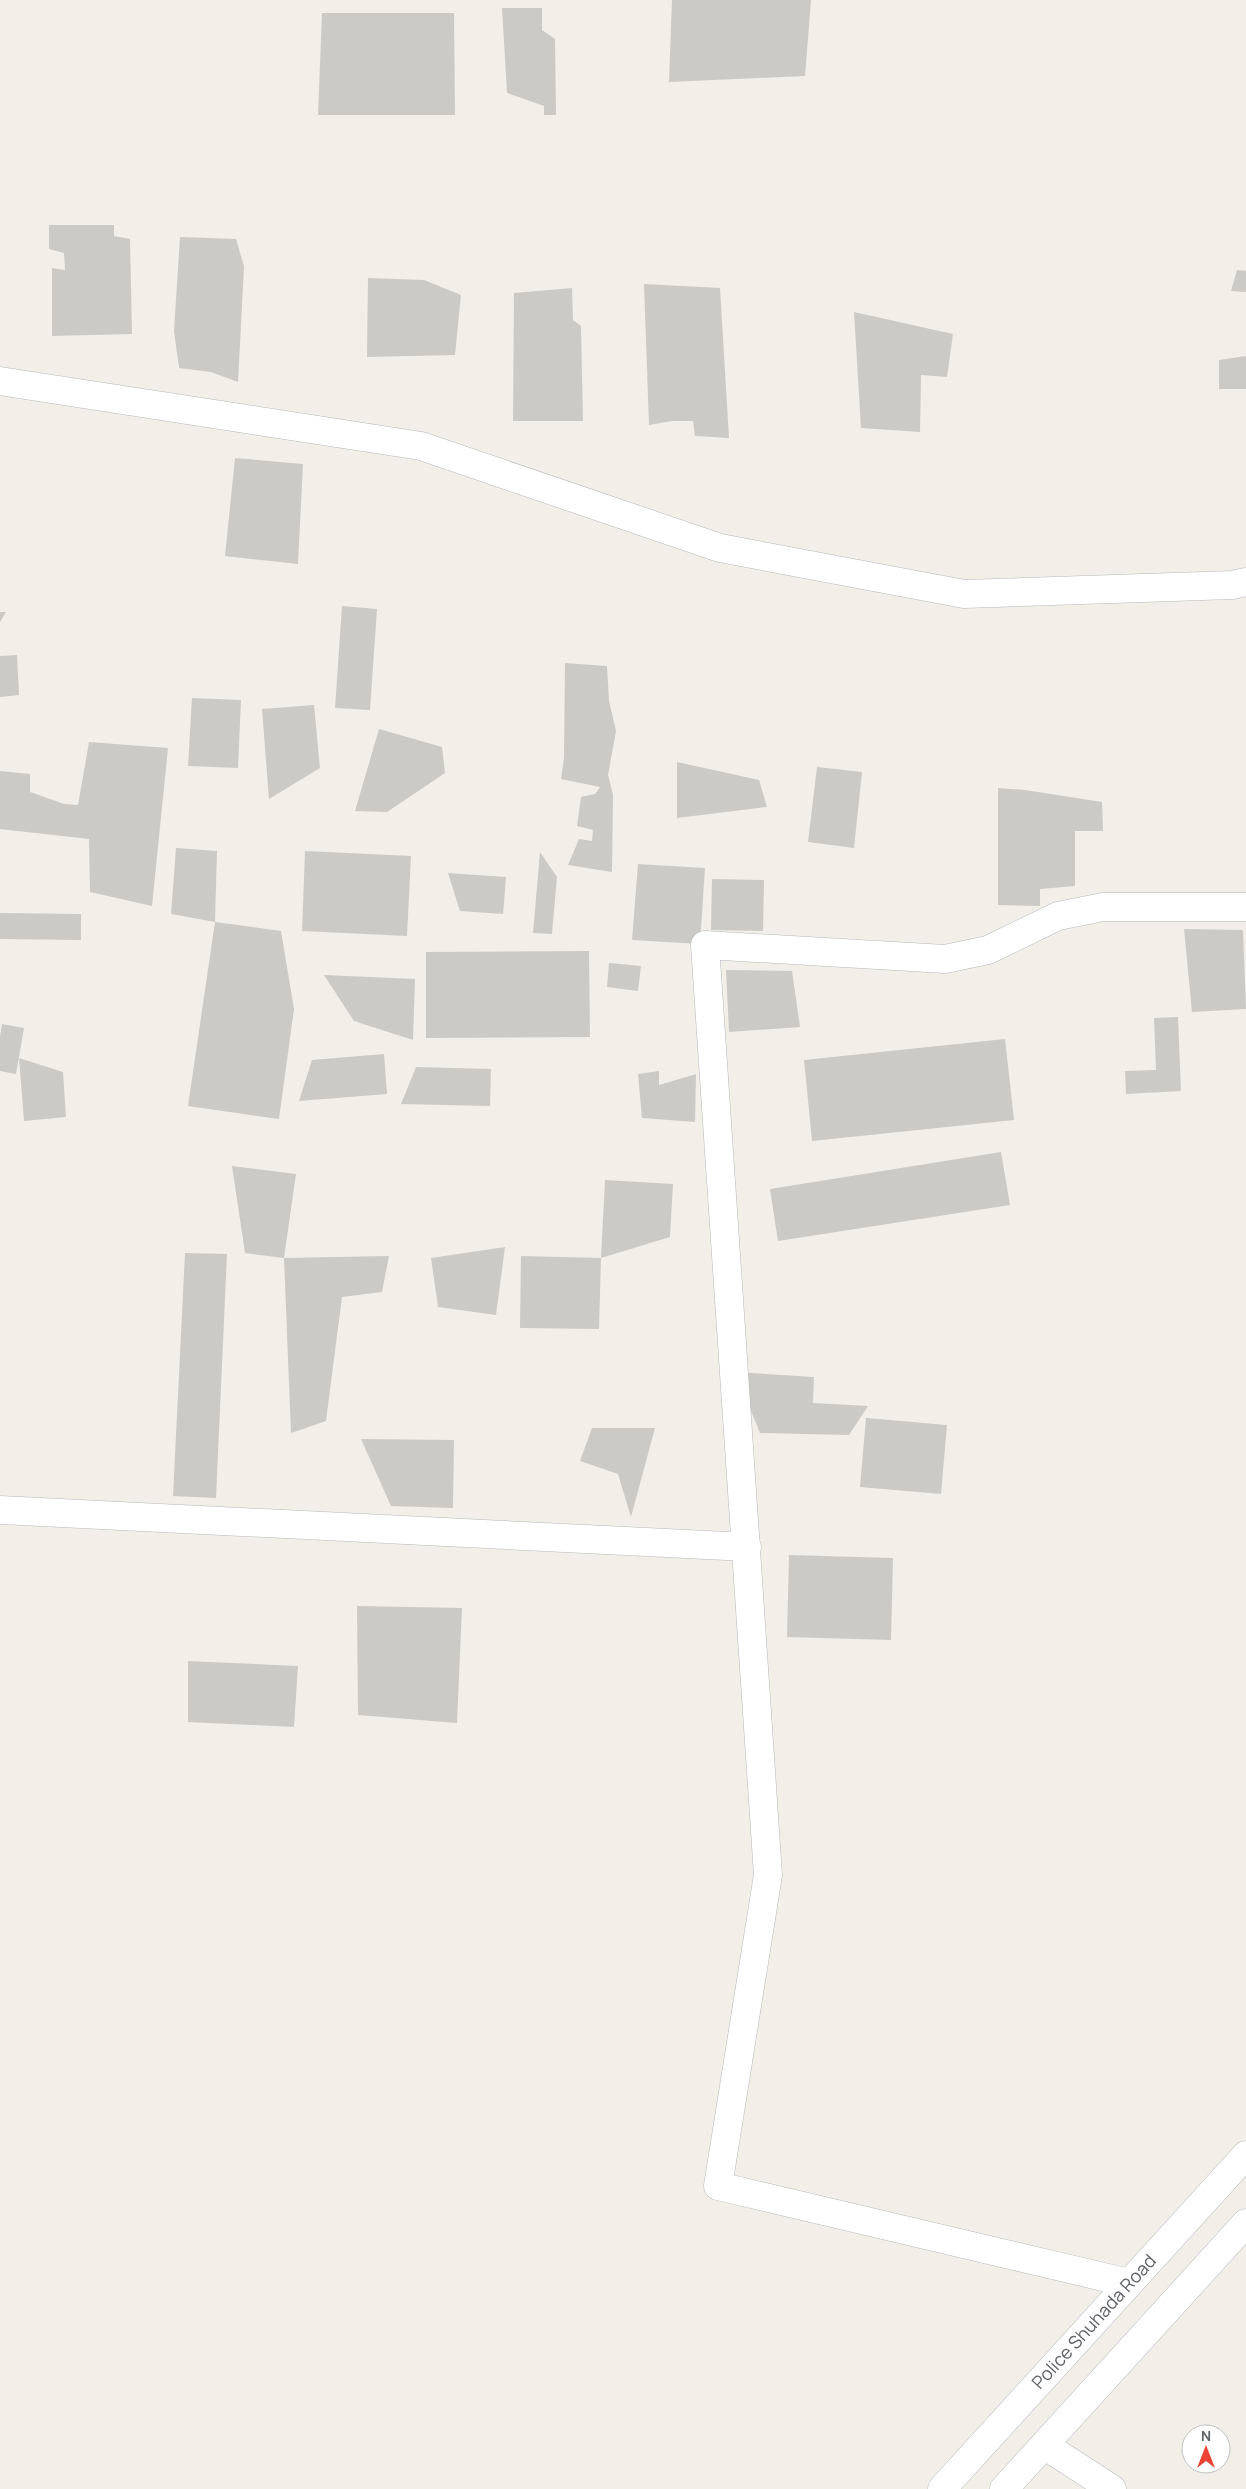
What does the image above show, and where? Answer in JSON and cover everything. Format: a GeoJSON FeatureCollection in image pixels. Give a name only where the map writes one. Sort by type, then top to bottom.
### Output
{"type":"FeatureCollection","features":[{"type":"Feature","properties":{"kind":"street"},"geometry":{"type":"LineString","coordinates":[[0,381],[421,446],[720,548],[964,594],[1232,585],[1246,582]]}},
{"type":"Feature","properties":{"kind":"street"},"geometry":{"type":"LineString","coordinates":[[1129,2283],[718,2186],[768,1875],[705,945],[945,959],[988,950],[1058,916],[1103,907],[1246,907]]}},
{"type":"Feature","properties":{"kind":"street"},"geometry":{"type":"LineString","coordinates":[[0,1510],[747,1547]]}},
{"type":"Feature","properties":{"kind":"street","name":"Police Shuhada Road"},"geometry":{"type":"LineString","coordinates":[[942,2489],[1246,2155]]}},
{"type":"Feature","properties":{"kind":"street"},"geometry":{"type":"LineString","coordinates":[[1004,2489],[1246,2223]]}},
{"type":"Feature","properties":{"kind":"street"},"geometry":{"type":"LineString","coordinates":[[1044,2445],[1112,2489]]}},
{"type":"Feature","properties":{"kind":"building"},"geometry":{"type":"Polygon","coordinates":[[[672,0],[811,0],[805,76],[669,82],[672,0]]]}},
{"type":"Feature","properties":{"kind":"building"},"geometry":{"type":"Polygon","coordinates":[[[502,8],[542,8],[542,30],[555,39],[556,115],[544,115],[544,106],[507,93],[502,8]]]}},
{"type":"Feature","properties":{"kind":"building"},"geometry":{"type":"Polygon","coordinates":[[[322,13],[454,13],[455,115],[318,115],[322,13]]]}},
{"type":"Feature","properties":{"kind":"building"},"geometry":{"type":"Polygon","coordinates":[[[49,225],[114,225],[114,236],[130,239],[132,334],[52,336],[52,268],[65,270],[64,253],[49,249],[49,225]]]}},
{"type":"Feature","properties":{"kind":"building"},"geometry":{"type":"Polygon","coordinates":[[[180,237],[236,239],[244,266],[238,382],[211,372],[179,368],[174,331],[180,237]]]}},
{"type":"Feature","properties":{"kind":"building"},"geometry":{"type":"Polygon","coordinates":[[[1237,270],[1246,271],[1246,292],[1231,291],[1237,270]]]}},
{"type":"Feature","properties":{"kind":"building"},"geometry":{"type":"Polygon","coordinates":[[[368,278],[424,280],[461,295],[455,355],[367,357],[368,278]]]}},
{"type":"Feature","properties":{"kind":"building"},"geometry":{"type":"Polygon","coordinates":[[[644,284],[720,288],[729,438],[695,436],[693,421],[672,421],[649,425],[644,284]]]}},
{"type":"Feature","properties":{"kind":"building"},"geometry":{"type":"Polygon","coordinates":[[[572,288],[573,320],[581,326],[583,421],[513,421],[514,293],[572,288]]]}},
{"type":"Feature","properties":{"kind":"building"},"geometry":{"type":"Polygon","coordinates":[[[854,312],[953,334],[947,377],[921,375],[920,432],[861,428],[854,312]]]}},
{"type":"Feature","properties":{"kind":"building"},"geometry":{"type":"Polygon","coordinates":[[[1246,356],[1246,389],[1219,389],[1219,360],[1246,356]]]}},
{"type":"Feature","properties":{"kind":"building"},"geometry":{"type":"Polygon","coordinates":[[[235,458],[303,464],[298,564],[225,556],[235,458]]]}},
{"type":"Feature","properties":{"kind":"building"},"geometry":{"type":"Polygon","coordinates":[[[342,606],[377,609],[370,710],[335,708],[342,606]]]}},
{"type":"Feature","properties":{"kind":"building"},"geometry":{"type":"Polygon","coordinates":[[[0,612],[6,612],[0,622],[0,612]]]}},
{"type":"Feature","properties":{"kind":"building"},"geometry":{"type":"Polygon","coordinates":[[[17,655],[19,695],[0,697],[0,656],[17,655]]]}},
{"type":"Feature","properties":{"kind":"building"},"geometry":{"type":"Polygon","coordinates":[[[565,663],[607,666],[609,701],[616,731],[608,775],[613,795],[612,872],[568,865],[579,839],[592,841],[593,830],[577,826],[581,797],[595,794],[600,787],[561,779],[564,758],[565,663]]]}},
{"type":"Feature","properties":{"kind":"building"},"geometry":{"type":"Polygon","coordinates":[[[192,698],[241,700],[238,768],[188,766],[192,698]]]}},
{"type":"Feature","properties":{"kind":"building"},"geometry":{"type":"Polygon","coordinates":[[[314,705],[320,768],[269,799],[262,709],[314,705]]]}},
{"type":"Feature","properties":{"kind":"building"},"geometry":{"type":"Polygon","coordinates":[[[379,729],[442,747],[445,773],[387,812],[355,811],[379,729]]]}},
{"type":"Feature","properties":{"kind":"building"},"geometry":{"type":"Polygon","coordinates":[[[89,742],[168,748],[152,906],[90,892],[89,839],[0,829],[0,771],[30,774],[30,792],[64,804],[78,805],[89,742]]]}},
{"type":"Feature","properties":{"kind":"building"},"geometry":{"type":"Polygon","coordinates":[[[677,762],[759,780],[767,807],[677,818],[677,762]]]}},
{"type":"Feature","properties":{"kind":"building"},"geometry":{"type":"Polygon","coordinates":[[[817,767],[862,772],[854,848],[808,842],[817,767]]]}},
{"type":"Feature","properties":{"kind":"building"},"geometry":{"type":"Polygon","coordinates":[[[998,788],[1025,790],[1102,802],[1103,831],[1075,831],[1075,886],[1040,889],[1040,906],[998,905],[998,788]]]}},
{"type":"Feature","properties":{"kind":"building"},"geometry":{"type":"Polygon","coordinates":[[[176,848],[217,851],[215,922],[171,914],[176,848]]]}},
{"type":"Feature","properties":{"kind":"building"},"geometry":{"type":"Polygon","coordinates":[[[305,851],[411,856],[407,936],[302,931],[305,851]]]}},
{"type":"Feature","properties":{"kind":"building"},"geometry":{"type":"Polygon","coordinates":[[[540,852],[557,877],[552,934],[533,933],[540,852]]]}},
{"type":"Feature","properties":{"kind":"building"},"geometry":{"type":"Polygon","coordinates":[[[638,864],[705,868],[700,944],[632,940],[638,864]]]}},
{"type":"Feature","properties":{"kind":"building"},"geometry":{"type":"Polygon","coordinates":[[[448,873],[506,877],[503,914],[460,911],[448,873]]]}},
{"type":"Feature","properties":{"kind":"building"},"geometry":{"type":"Polygon","coordinates":[[[712,879],[764,880],[763,931],[711,930],[712,879]]]}},
{"type":"Feature","properties":{"kind":"building"},"geometry":{"type":"Polygon","coordinates":[[[0,913],[81,914],[81,940],[0,939],[0,913]]]}},
{"type":"Feature","properties":{"kind":"building"},"geometry":{"type":"Polygon","coordinates":[[[215,922],[281,931],[294,1009],[279,1119],[188,1106],[215,922]]]}},
{"type":"Feature","properties":{"kind":"building"},"geometry":{"type":"Polygon","coordinates":[[[1184,929],[1243,930],[1246,1009],[1192,1012],[1184,929]]]}},
{"type":"Feature","properties":{"kind":"building"},"geometry":{"type":"Polygon","coordinates":[[[589,951],[590,1037],[426,1038],[426,952],[589,951]]]}},
{"type":"Feature","properties":{"kind":"building"},"geometry":{"type":"Polygon","coordinates":[[[609,963],[641,966],[638,991],[607,987],[609,963]]]}},
{"type":"Feature","properties":{"kind":"building"},"geometry":{"type":"Polygon","coordinates":[[[726,970],[792,971],[800,1027],[729,1032],[726,970]]]}},
{"type":"Feature","properties":{"kind":"building"},"geometry":{"type":"Polygon","coordinates":[[[324,975],[415,979],[413,1040],[354,1021],[324,975]]]}},
{"type":"Feature","properties":{"kind":"building"},"geometry":{"type":"Polygon","coordinates":[[[1178,1017],[1181,1091],[1126,1094],[1125,1071],[1156,1070],[1154,1018],[1178,1017]]]}},
{"type":"Feature","properties":{"kind":"building"},"geometry":{"type":"Polygon","coordinates":[[[2,1024],[24,1028],[16,1074],[0,1071],[2,1024]]]}},
{"type":"Feature","properties":{"kind":"building"},"geometry":{"type":"Polygon","coordinates":[[[1005,1039],[1014,1120],[812,1141],[804,1060],[1005,1039]]]}},
{"type":"Feature","properties":{"kind":"building"},"geometry":{"type":"Polygon","coordinates":[[[384,1054],[387,1094],[299,1101],[312,1060],[384,1054]]]}},
{"type":"Feature","properties":{"kind":"building"},"geometry":{"type":"Polygon","coordinates":[[[19,1058],[63,1072],[66,1117],[24,1121],[19,1058]]]}},
{"type":"Feature","properties":{"kind":"building"},"geometry":{"type":"Polygon","coordinates":[[[416,1067],[491,1069],[490,1106],[401,1104],[416,1067]]]}},
{"type":"Feature","properties":{"kind":"building"},"geometry":{"type":"Polygon","coordinates":[[[659,1071],[659,1085],[696,1074],[695,1122],[642,1118],[638,1074],[659,1071]]]}},
{"type":"Feature","properties":{"kind":"building"},"geometry":{"type":"Polygon","coordinates":[[[1001,1152],[1010,1205],[778,1241],[770,1189],[1001,1152]]]}},
{"type":"Feature","properties":{"kind":"building"},"geometry":{"type":"Polygon","coordinates":[[[232,1166],[296,1174],[284,1258],[245,1253],[232,1166]]]}},
{"type":"Feature","properties":{"kind":"building"},"geometry":{"type":"Polygon","coordinates":[[[605,1180],[673,1184],[670,1237],[601,1258],[605,1180]]]}},
{"type":"Feature","properties":{"kind":"building"},"geometry":{"type":"Polygon","coordinates":[[[505,1247],[496,1315],[438,1307],[431,1258],[505,1247]]]}},
{"type":"Feature","properties":{"kind":"building"},"geometry":{"type":"Polygon","coordinates":[[[185,1253],[227,1254],[216,1498],[173,1496],[185,1253]]]}},
{"type":"Feature","properties":{"kind":"building"},"geometry":{"type":"Polygon","coordinates":[[[389,1256],[382,1292],[342,1297],[326,1421],[291,1433],[284,1258],[389,1256]]]}},
{"type":"Feature","properties":{"kind":"building"},"geometry":{"type":"Polygon","coordinates":[[[521,1256],[601,1258],[599,1329],[520,1328],[521,1256]]]}},
{"type":"Feature","properties":{"kind":"building"},"geometry":{"type":"Polygon","coordinates":[[[735,1372],[814,1377],[813,1403],[868,1406],[849,1435],[760,1433],[735,1372]]]}},
{"type":"Feature","properties":{"kind":"building"},"geometry":{"type":"Polygon","coordinates":[[[866,1418],[947,1425],[941,1494],[860,1487],[866,1418]]]}},
{"type":"Feature","properties":{"kind":"building"},"geometry":{"type":"Polygon","coordinates":[[[592,1428],[655,1428],[631,1517],[618,1474],[580,1461],[592,1428]]]}},
{"type":"Feature","properties":{"kind":"building"},"geometry":{"type":"Polygon","coordinates":[[[361,1439],[454,1440],[453,1508],[391,1506],[361,1439]]]}},
{"type":"Feature","properties":{"kind":"building"},"geometry":{"type":"Polygon","coordinates":[[[789,1555],[893,1558],[891,1640],[787,1637],[789,1555]]]}},
{"type":"Feature","properties":{"kind":"building"},"geometry":{"type":"Polygon","coordinates":[[[357,1606],[462,1608],[457,1723],[358,1715],[357,1606]]]}},
{"type":"Feature","properties":{"kind":"building"},"geometry":{"type":"Polygon","coordinates":[[[188,1661],[298,1666],[294,1727],[188,1722],[188,1661]]]}}]}
